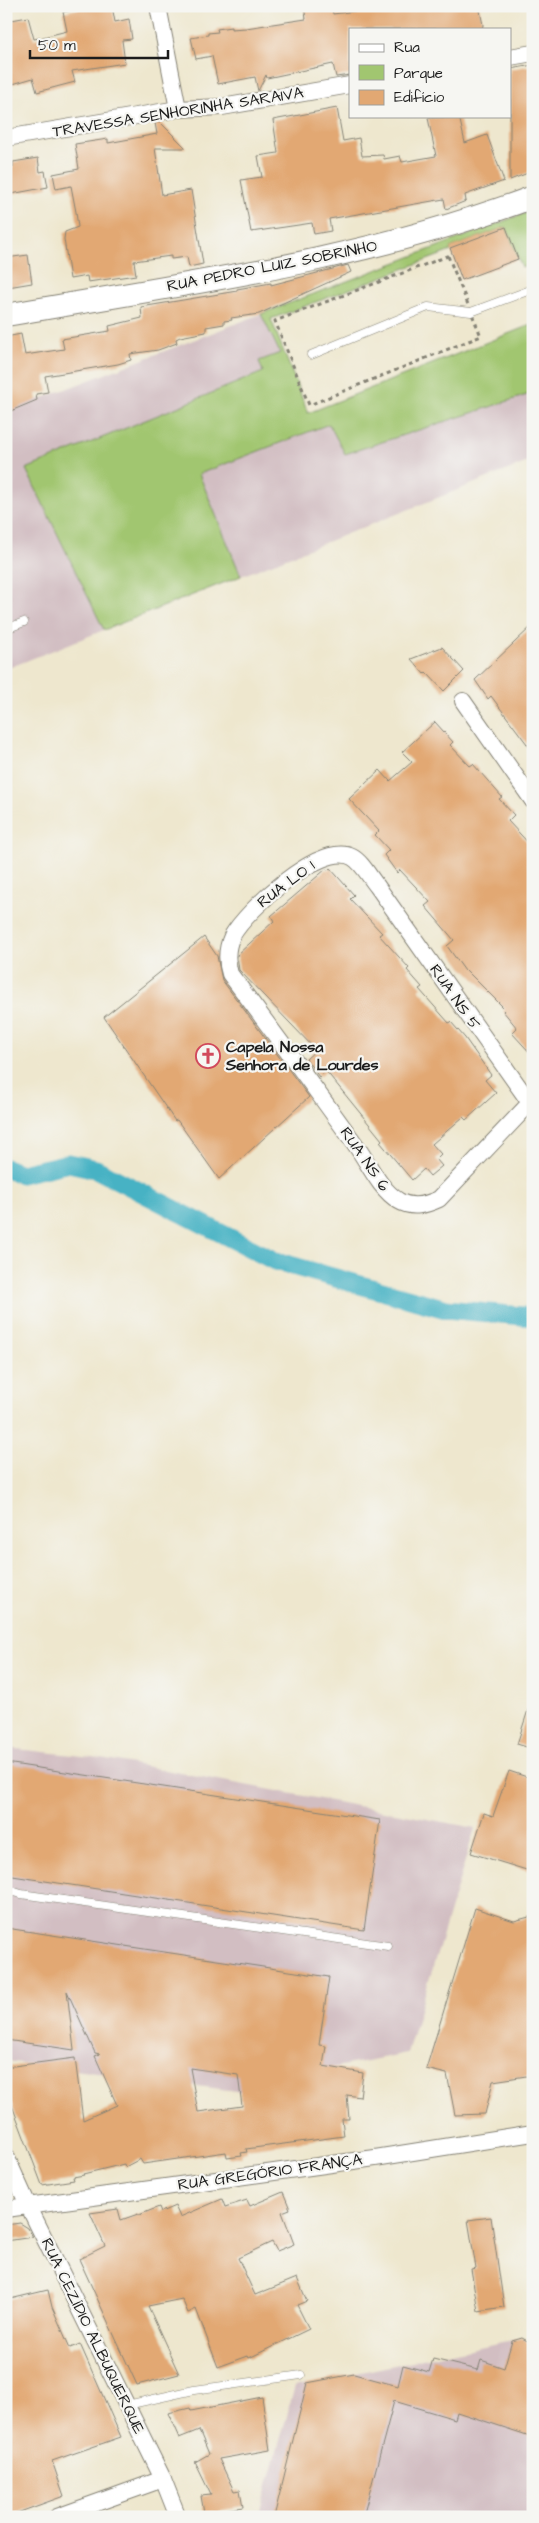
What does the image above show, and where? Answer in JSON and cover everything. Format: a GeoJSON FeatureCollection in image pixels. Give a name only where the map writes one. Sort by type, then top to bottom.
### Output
{"type":"FeatureCollection","features":[{"type":"Feature","properties":{"kind":"street"},"geometry":{"type":"LineString","coordinates":[[160,7],[178,109]]}},
{"type":"Feature","properties":{"kind":"street"},"geometry":{"type":"LineString","coordinates":[[512,57],[533,53]]}},
{"type":"Feature","properties":{"kind":"street","name":"TRAVESSA SENHORINHA SARAIVA"},"geometry":{"type":"LineString","coordinates":[[6,138],[178,109],[222,107],[349,85]]}},
{"type":"Feature","properties":{"kind":"street","name":"RUA PEDRO LUIZ SOBRINHO"},"geometry":{"type":"LineString","coordinates":[[6,315],[216,279],[364,248],[470,220],[533,197]]}},
{"type":"Feature","properties":{"kind":"street"},"geometry":{"type":"LineString","coordinates":[[463,701],[533,801]]}},
{"type":"Feature","properties":{"kind":"street","name":"RUA LO 1"},"geometry":{"type":"LineString","coordinates":[[230,974],[227,962],[232,936],[253,908],[315,861],[338,855],[352,857],[377,886]]}},
{"type":"Feature","properties":{"kind":"street","name":"RUA NS 5"},"geometry":{"type":"LineString","coordinates":[[377,886],[531,1105]]}},
{"type":"Feature","properties":{"kind":"street","name":"RUA NS 6"},"geometry":{"type":"LineString","coordinates":[[230,974],[386,1190],[404,1204],[424,1206],[439,1199],[531,1105]]}},
{"type":"Feature","properties":{"kind":"street","name":"RUA GREGÓRIO FRANÇA"},"geometry":{"type":"LineString","coordinates":[[6,2208],[375,2158],[533,2133]]}},
{"type":"Feature","properties":{"kind":"street","name":"RUA CEZÍDIO ALBUQUERQUE"},"geometry":{"type":"LineString","coordinates":[[6,2156],[28,2205],[163,2479],[178,2517]]}},
{"type":"Feature","properties":{"kind":"street"},"geometry":{"type":"LineString","coordinates":[[57,2517],[163,2479]]}},
{"type":"Feature","properties":{"kind":"lane"},"geometry":{"type":"LineString","coordinates":[[311,355],[428,308],[471,312],[533,289]]}},
{"type":"Feature","properties":{"kind":"lane"},"geometry":{"type":"LineString","coordinates":[[6,629],[24,622]]}},
{"type":"Feature","properties":{"kind":"lane"},"geometry":{"type":"LineString","coordinates":[[6,1889],[21,1894],[388,1946]]}},
{"type":"Feature","properties":{"kind":"lane"},"geometry":{"type":"LineString","coordinates":[[127,2405],[194,2390],[301,2374]]}},
{"type":"Feature","properties":{"kind":"path"},"geometry":{"type":"LineString","coordinates":[[466,300],[448,256],[275,320],[309,404],[481,336],[476,324]]}},
{"type":"Feature","properties":{"kind":"shaded area"},"geometry":{"type":"Polygon","coordinates":[[[261,314],[280,353],[263,372],[26,469],[104,630],[6,669],[6,412],[261,314]]]}},
{"type":"Feature","properties":{"kind":"shaded area"},"geometry":{"type":"Polygon","coordinates":[[[533,393],[533,460],[241,576],[198,474],[330,424],[345,454],[533,393]]]}},
{"type":"Feature","properties":{"kind":"shaded area"},"geometry":{"type":"Polygon","coordinates":[[[6,1748],[101,1758],[475,1828],[407,2053],[326,2069],[319,2102],[6,2061],[6,1748]]]}},
{"type":"Feature","properties":{"kind":"shaded area"},"geometry":{"type":"Polygon","coordinates":[[[522,2338],[533,2344],[533,2517],[259,2517],[295,2386],[522,2338]]]}},
{"type":"Feature","properties":{"kind":"green space"},"geometry":{"type":"Polygon","coordinates":[[[533,210],[533,263],[522,268],[506,227],[450,248],[451,251],[271,319],[308,413],[533,324],[533,393],[345,454],[329,424],[199,474],[241,576],[104,630],[26,469],[263,372],[259,361],[280,353],[261,314],[533,210]]]}},
{"type":"Feature","properties":{"kind":"building"},"geometry":{"type":"Polygon","coordinates":[[[92,6],[112,6],[115,22],[129,19],[132,39],[122,40],[125,63],[72,71],[75,82],[37,92],[33,78],[6,86],[6,21],[28,17],[34,39],[67,31],[63,12],[92,6]]]}},
{"type":"Feature","properties":{"kind":"building"},"geometry":{"type":"Polygon","coordinates":[[[304,6],[323,6],[324,11],[332,9],[333,14],[363,10],[362,6],[479,6],[483,25],[482,28],[349,28],[349,75],[336,77],[333,64],[267,78],[266,75],[258,91],[255,77],[218,84],[212,56],[196,59],[191,38],[218,32],[217,29],[231,27],[231,29],[246,28],[306,19],[304,6]]]}},
{"type":"Feature","properties":{"kind":"building"},"geometry":{"type":"Polygon","coordinates":[[[533,65],[533,171],[510,180],[510,118],[512,118],[512,69],[533,65]]]}},
{"type":"Feature","properties":{"kind":"building"},"geometry":{"type":"Polygon","coordinates":[[[337,108],[343,141],[359,138],[362,156],[383,155],[384,159],[400,156],[402,162],[436,156],[428,118],[459,118],[465,143],[487,135],[504,181],[465,195],[466,201],[446,209],[444,199],[329,219],[331,231],[314,234],[312,223],[251,232],[241,180],[262,177],[258,156],[278,153],[273,120],[337,108]]]}},
{"type":"Feature","properties":{"kind":"building"},"geometry":{"type":"Polygon","coordinates":[[[160,122],[186,148],[155,148],[162,195],[191,190],[203,264],[189,267],[187,257],[171,259],[171,256],[134,261],[136,275],[88,282],[87,276],[70,279],[64,239],[65,232],[78,227],[76,212],[71,186],[56,189],[53,174],[79,169],[75,144],[108,139],[108,143],[157,134],[155,123],[160,122]]]}},
{"type":"Feature","properties":{"kind":"building"},"geometry":{"type":"Polygon","coordinates":[[[38,158],[40,172],[45,171],[48,187],[6,195],[6,169],[13,167],[13,162],[38,158]]]}},
{"type":"Feature","properties":{"kind":"building"},"geometry":{"type":"Polygon","coordinates":[[[506,227],[518,259],[462,280],[450,248],[506,227]]]}},
{"type":"Feature","properties":{"kind":"building"},"geometry":{"type":"Polygon","coordinates":[[[28,255],[32,283],[8,287],[6,258],[28,255]]]}},
{"type":"Feature","properties":{"kind":"building"},"geometry":{"type":"Polygon","coordinates":[[[348,265],[351,272],[259,314],[231,318],[232,320],[224,321],[224,324],[206,327],[206,332],[180,337],[176,339],[177,343],[158,350],[130,354],[131,360],[118,364],[45,376],[48,392],[36,394],[37,400],[6,413],[6,337],[21,334],[25,355],[64,349],[62,339],[110,331],[109,326],[142,318],[141,307],[237,291],[237,289],[271,283],[271,285],[348,265]]]}},
{"type":"Feature","properties":{"kind":"building"},"geometry":{"type":"Polygon","coordinates":[[[533,625],[533,752],[491,696],[488,699],[475,680],[533,625]]]}},
{"type":"Feature","properties":{"kind":"building"},"geometry":{"type":"Polygon","coordinates":[[[442,647],[464,671],[444,691],[426,672],[424,674],[411,659],[442,647]]]}},
{"type":"Feature","properties":{"kind":"building"},"geometry":{"type":"Polygon","coordinates":[[[435,722],[453,742],[450,745],[470,766],[473,764],[502,797],[499,799],[514,815],[508,821],[533,848],[533,1056],[512,1033],[517,1028],[503,1011],[505,1009],[465,971],[447,946],[454,940],[425,906],[430,902],[400,870],[397,873],[384,855],[389,850],[375,835],[379,831],[349,799],[380,770],[390,781],[412,762],[402,752],[435,722]]]}},
{"type":"Feature","properties":{"kind":"building"},"geometry":{"type":"Polygon","coordinates":[[[330,868],[354,895],[350,899],[382,933],[379,935],[409,968],[407,970],[422,987],[419,989],[465,1038],[491,1075],[485,1080],[496,1093],[466,1120],[463,1117],[432,1144],[441,1154],[436,1159],[442,1166],[430,1176],[424,1169],[412,1180],[380,1142],[382,1140],[326,1071],[319,1077],[306,1059],[316,1050],[239,970],[237,955],[274,921],[271,916],[326,869],[330,868]]]}},
{"type":"Feature","properties":{"kind":"building","name":"Capela Nossa Senhora de Lourdes"},"geometry":{"type":"Polygon","coordinates":[[[204,937],[217,956],[222,980],[309,1097],[219,1179],[177,1120],[175,1121],[104,1017],[204,937]]]}},
{"type":"Feature","properties":{"kind":"building"},"geometry":{"type":"Polygon","coordinates":[[[530,1704],[533,1705],[533,1749],[517,1744],[530,1704]]]}},
{"type":"Feature","properties":{"kind":"building"},"geometry":{"type":"Polygon","coordinates":[[[6,1763],[380,1820],[364,1930],[6,1875],[6,1763]]]}},
{"type":"Feature","properties":{"kind":"building"},"geometry":{"type":"Polygon","coordinates":[[[509,1771],[533,1779],[533,1872],[471,1853],[484,1813],[493,1816],[509,1771]]]}},
{"type":"Feature","properties":{"kind":"building"},"geometry":{"type":"Polygon","coordinates":[[[475,1908],[514,1921],[533,1916],[533,2075],[493,2081],[485,2114],[455,2115],[447,2074],[426,2069],[475,1908]]]}},
{"type":"Feature","properties":{"kind":"building"},"geometry":{"type":"Polygon","coordinates":[[[6,1928],[329,1977],[319,2045],[326,2046],[323,2066],[363,2073],[360,2097],[347,2095],[349,2119],[342,2119],[344,2136],[246,2149],[247,2152],[241,2153],[242,2156],[227,2158],[226,2152],[143,2164],[140,2159],[125,2167],[124,2164],[73,2177],[74,2180],[42,2185],[10,2100],[6,2101],[6,2067],[75,2058],[83,2120],[117,2105],[95,2056],[100,2054],[95,2053],[67,1991],[74,2050],[6,2040],[6,1928]],[[190,2068],[198,2112],[242,2106],[238,2075],[190,2068]]]}},
{"type":"Feature","properties":{"kind":"building"},"geometry":{"type":"Polygon","coordinates":[[[283,2192],[290,2209],[282,2212],[294,2244],[277,2251],[272,2242],[238,2258],[255,2295],[297,2278],[307,2301],[297,2305],[309,2329],[249,2358],[248,2356],[218,2367],[196,2309],[188,2313],[182,2299],[148,2306],[179,2374],[137,2385],[79,2259],[105,2246],[90,2213],[118,2209],[121,2220],[159,2207],[161,2212],[175,2206],[180,2217],[222,2199],[225,2207],[247,2200],[250,2206],[283,2192]]]}},
{"type":"Feature","properties":{"kind":"building"},"geometry":{"type":"Polygon","coordinates":[[[491,2217],[504,2307],[478,2311],[471,2269],[476,2268],[468,2220],[491,2217]]]}},
{"type":"Feature","properties":{"kind":"building"},"geometry":{"type":"Polygon","coordinates":[[[20,2223],[28,2228],[33,2237],[6,2241],[6,2225],[20,2223]]]}},
{"type":"Feature","properties":{"kind":"building"},"geometry":{"type":"Polygon","coordinates":[[[48,2290],[52,2307],[70,2348],[80,2344],[121,2437],[52,2461],[64,2496],[6,2517],[6,2300],[48,2290]]]}},
{"type":"Feature","properties":{"kind":"building"},"geometry":{"type":"Polygon","coordinates":[[[522,2338],[533,2344],[533,2437],[457,2412],[455,2419],[394,2401],[363,2517],[274,2517],[307,2383],[354,2374],[398,2386],[403,2365],[429,2372],[433,2359],[478,2370],[481,2360],[504,2368],[512,2341],[522,2338]]]}},
{"type":"Feature","properties":{"kind":"building"},"geometry":{"type":"Polygon","coordinates":[[[262,2397],[270,2450],[219,2459],[234,2491],[240,2490],[243,2507],[204,2513],[201,2496],[211,2495],[195,2462],[209,2454],[199,2430],[179,2438],[168,2413],[190,2408],[191,2411],[262,2397]]]}},
{"type":"Feature","properties":{"kind":"waterway"},"geometry":{"type":"LineString","coordinates":[[6,1168],[21,1174],[69,1163],[96,1169],[275,1261],[446,1309],[533,1317]]}},
{"type":"Feature","properties":{"kind":"place","name":"Capela Nossa Senhora de Lourdes"},"geometry":{"type":"Point","coordinates":[208,1056]}}]}
